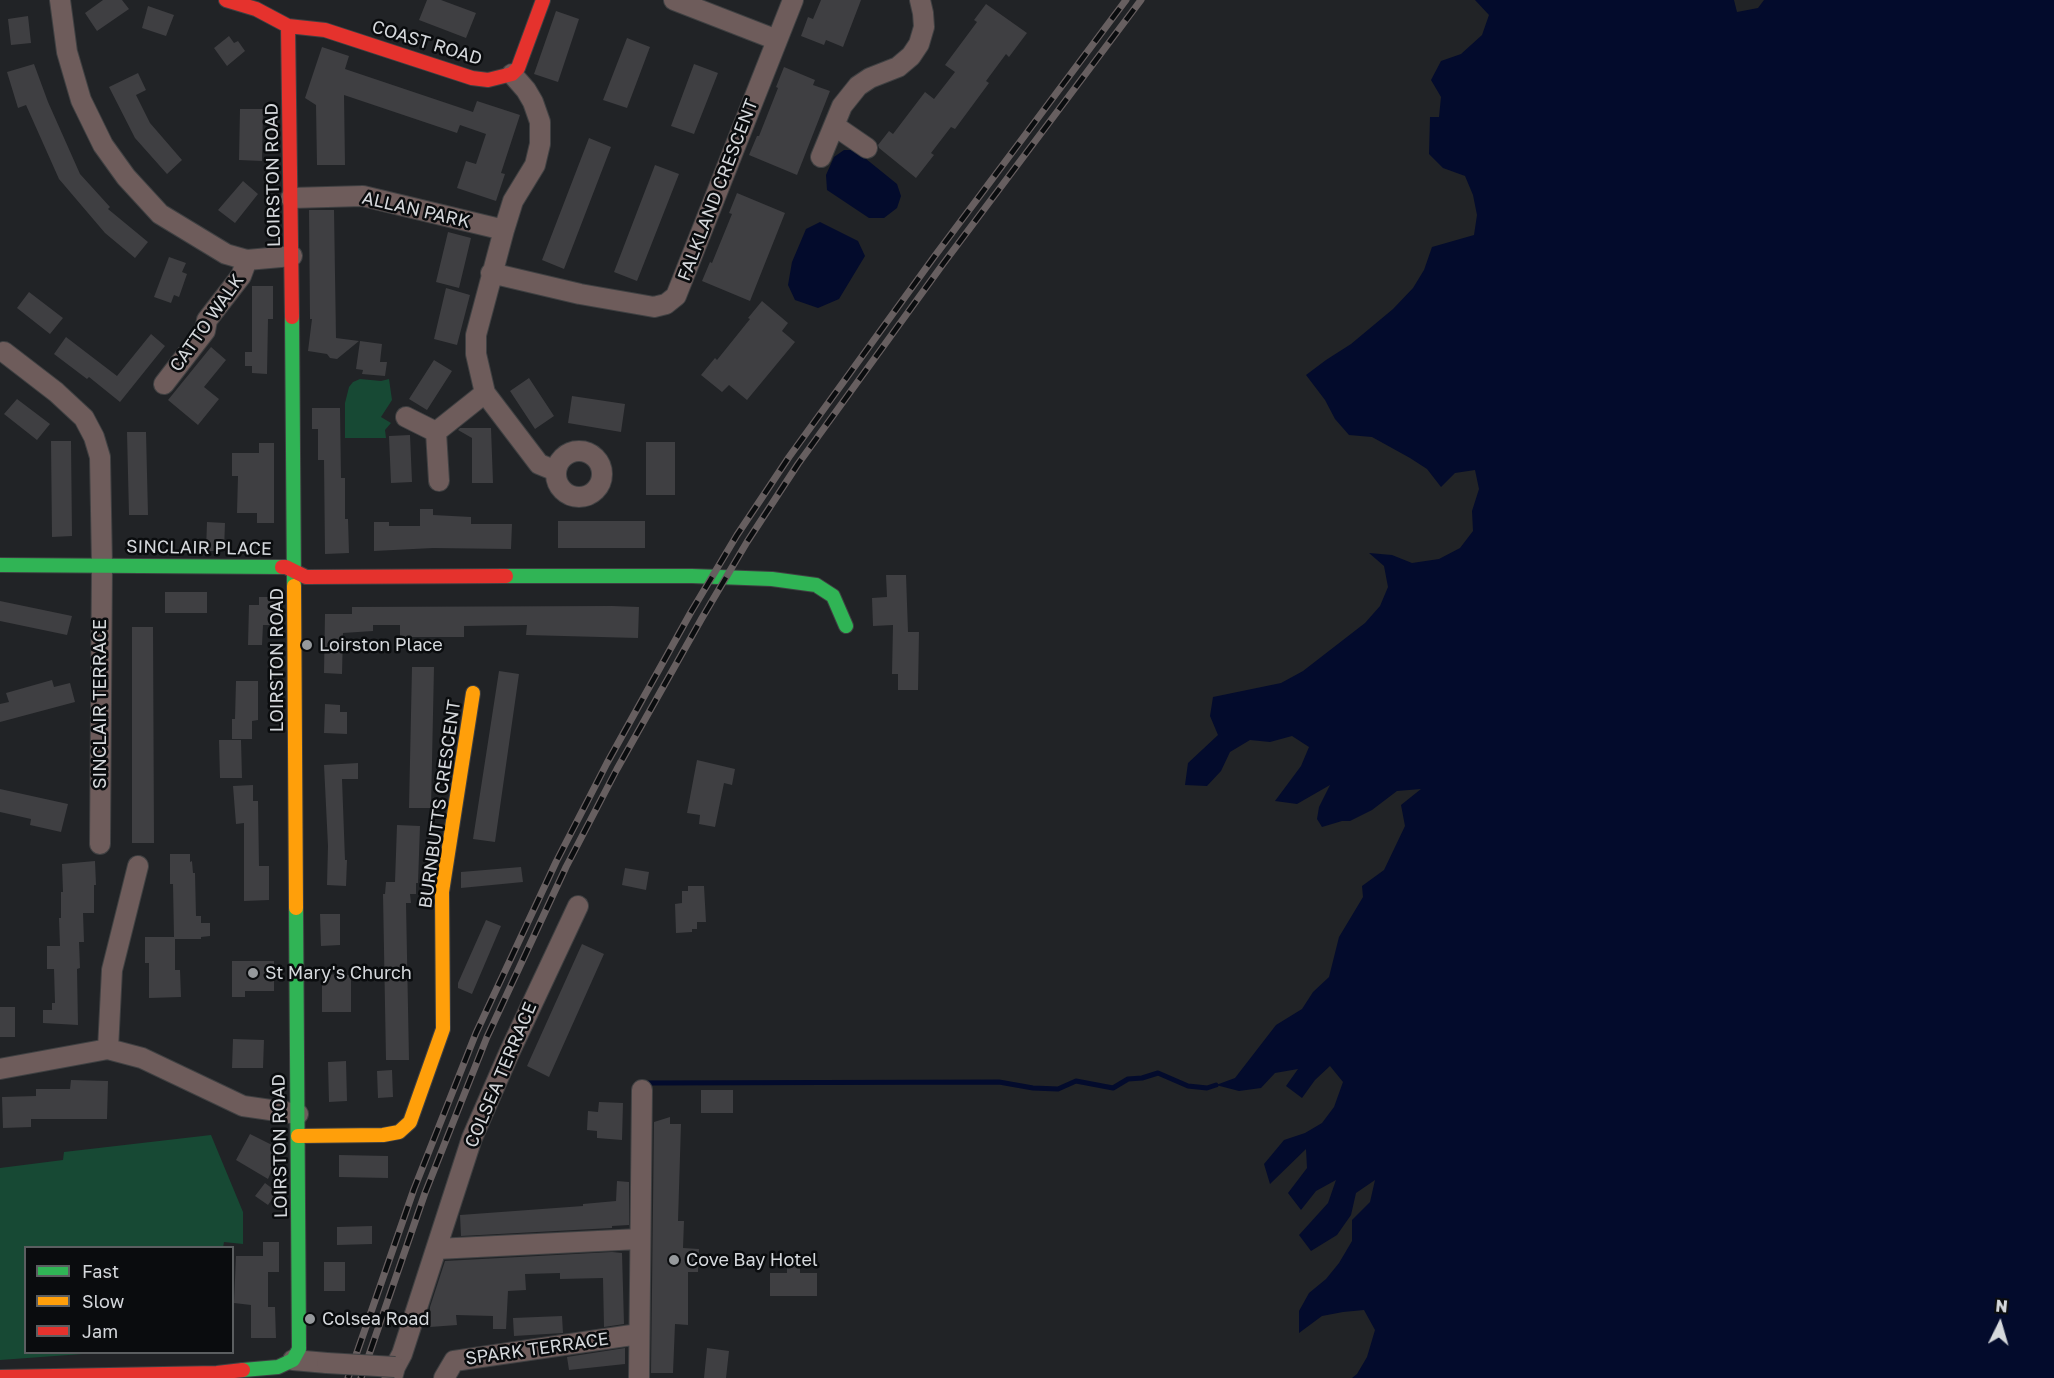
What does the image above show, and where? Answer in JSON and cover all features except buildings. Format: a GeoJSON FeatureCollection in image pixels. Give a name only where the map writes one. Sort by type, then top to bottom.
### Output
{"type":"FeatureCollection","features":[{"type":"Feature","properties":{"kind":"street"},"geometry":{"type":"LineString","coordinates":[[60,0],[67,52],[81,100],[103,145],[126,177],[160,214],[225,254],[247,260],[292,255]]}},
{"type":"Feature","properties":{"kind":"street"},"geometry":{"type":"LineString","coordinates":[[226,0],[256,9],[288,26]]}},
{"type":"Feature","properties":{"kind":"street"},"geometry":{"type":"LineString","coordinates":[[543,0],[526,50],[518,68],[512,74],[533,102],[540,122],[540,144],[535,165],[513,201],[504,230],[477,334],[476,354],[485,393],[539,464],[556,471]]}},
{"type":"Feature","properties":{"kind":"street"},"geometry":{"type":"LineString","coordinates":[[674,0],[777,40]]}},
{"type":"Feature","properties":{"kind":"street","name":"FALKLAND CRESCENT"},"geometry":{"type":"LineString","coordinates":[[491,273],[580,294],[654,307],[666,304],[676,296],[793,0]]}},
{"type":"Feature","properties":{"kind":"street"},"geometry":{"type":"LineString","coordinates":[[821,157],[842,106],[858,86],[870,78],[898,67],[911,56],[919,44],[924,27],[920,0]]}},
{"type":"Feature","properties":{"kind":"street","name":"COAST ROAD"},"geometry":{"type":"LineString","coordinates":[[288,26],[325,30],[472,78],[488,80],[512,74]]}},
{"type":"Feature","properties":{"kind":"street","name":"LOIRSTON ROAD"},"geometry":{"type":"LineString","coordinates":[[288,26],[292,255],[300,1343],[293,1360]]}},
{"type":"Feature","properties":{"kind":"street"},"geometry":{"type":"LineString","coordinates":[[835,126],[867,148]]}},
{"type":"Feature","properties":{"kind":"street","name":"ALLAN PARK"},"geometry":{"type":"LineString","coordinates":[[291,198],[363,196],[504,230]]}},
{"type":"Feature","properties":{"kind":"street","name":"CATTO WALK"},"geometry":{"type":"LineString","coordinates":[[164,384],[205,331],[207,320],[241,276],[247,260]]}},
{"type":"Feature","properties":{"kind":"street","name":"SINCLAIR TERRACE"},"geometry":{"type":"LineString","coordinates":[[4,352],[63,398],[84,418],[94,437],[100,458],[102,565],[100,844]]}},
{"type":"Feature","properties":{"kind":"street"},"geometry":{"type":"LineString","coordinates":[[436,432],[485,393]]}},
{"type":"Feature","properties":{"kind":"street"},"geometry":{"type":"LineString","coordinates":[[406,417],[436,432]]}},
{"type":"Feature","properties":{"kind":"street"},"geometry":{"type":"LineString","coordinates":[[436,432],[439,481]]}},
{"type":"Feature","properties":{"kind":"street","name":"SINCLAIR PLACE"},"geometry":{"type":"LineString","coordinates":[[0,565],[286,567],[294,570]]}},
{"type":"Feature","properties":{"kind":"street"},"geometry":{"type":"LineString","coordinates":[[294,570],[306,577],[692,576],[772,579],[816,585],[832,596],[846,626]]}},
{"type":"Feature","properties":{"kind":"street","name":"BURNBUTTS CRESCENT"},"geometry":{"type":"LineString","coordinates":[[298,1136],[382,1135],[399,1132],[410,1122],[443,1029],[442,892],[473,693]]}},
{"type":"Feature","properties":{"kind":"street"},"geometry":{"type":"LineString","coordinates":[[108,1049],[112,970],[138,866]]}},
{"type":"Feature","properties":{"kind":"street","name":"COLSEA TERRACE"},"geometry":{"type":"LineString","coordinates":[[435,1249],[472,1138],[578,906]]}},
{"type":"Feature","properties":{"kind":"street"},"geometry":{"type":"LineString","coordinates":[[0,1069],[108,1049],[142,1058],[243,1106],[298,1114]]}},
{"type":"Feature","properties":{"kind":"street"},"geometry":{"type":"LineString","coordinates":[[639,1378],[642,1090]]}},
{"type":"Feature","properties":{"kind":"street"},"geometry":{"type":"LineString","coordinates":[[0,1377],[217,1373],[279,1367],[293,1360],[393,1372],[402,1354],[435,1249],[639,1239]]}},
{"type":"Feature","properties":{"kind":"street","name":"SPARK TERRACE"},"geometry":{"type":"LineString","coordinates":[[444,1378],[454,1361],[639,1334]]}},
{"type":"Feature","properties":{"kind":"green space"},"geometry":{"type":"Polygon","coordinates":[[[360,379],[381,381],[389,379],[392,400],[381,417],[391,423],[385,430],[386,438],[345,438],[345,403],[349,387],[360,379]]]}},
{"type":"Feature","properties":{"kind":"green space"},"geometry":{"type":"Polygon","coordinates":[[[211,1135],[243,1212],[243,1244],[224,1242],[223,1246],[24,1246],[24,1354],[82,1354],[0,1360],[0,1168],[63,1160],[64,1152],[211,1135]]]}},
{"type":"Feature","properties":{"kind":"water"},"geometry":{"type":"Polygon","coordinates":[[[1475,0],[1734,0],[1737,12],[1758,8],[1764,0],[2054,0],[2054,1378],[1352,1378],[1367,1357],[1375,1330],[1364,1310],[1322,1316],[1299,1333],[1299,1311],[1309,1293],[1326,1279],[1339,1263],[1352,1241],[1352,1220],[1370,1202],[1375,1180],[1356,1193],[1351,1215],[1337,1235],[1311,1251],[1299,1235],[1328,1203],[1336,1180],[1316,1191],[1301,1210],[1288,1193],[1307,1168],[1306,1149],[1270,1184],[1264,1164],[1284,1140],[1305,1133],[1322,1123],[1334,1107],[1343,1082],[1330,1066],[1315,1080],[1302,1098],[1286,1086],[1298,1069],[1275,1073],[1261,1088],[1239,1091],[1216,1085],[1235,1078],[1276,1025],[1302,1009],[1313,992],[1329,977],[1339,937],[1363,897],[1362,886],[1384,870],[1405,826],[1401,805],[1421,789],[1397,791],[1372,810],[1350,821],[1322,827],[1317,819],[1319,807],[1330,785],[1297,804],[1275,801],[1301,766],[1309,747],[1292,736],[1270,742],[1250,740],[1230,752],[1221,771],[1207,786],[1185,785],[1188,763],[1218,735],[1210,716],[1213,697],[1281,683],[1303,671],[1365,623],[1380,606],[1388,587],[1384,566],[1369,553],[1392,555],[1412,563],[1439,559],[1460,548],[1473,531],[1472,511],[1479,489],[1475,470],[1455,473],[1441,487],[1427,469],[1410,458],[1372,437],[1349,435],[1335,419],[1325,400],[1306,375],[1351,344],[1393,309],[1413,288],[1424,270],[1432,247],[1474,235],[1477,215],[1473,195],[1465,176],[1443,168],[1429,154],[1430,117],[1439,117],[1441,97],[1431,80],[1441,61],[1461,54],[1482,35],[1489,15],[1475,0]]]}},
{"type":"Feature","properties":{"kind":"water"},"geometry":{"type":"Polygon","coordinates":[[[844,150],[855,150],[897,184],[901,196],[897,208],[884,218],[869,218],[827,190],[826,175],[834,157],[844,150]]]}},
{"type":"Feature","properties":{"kind":"water"},"geometry":{"type":"Polygon","coordinates":[[[820,222],[858,241],[865,256],[839,299],[818,308],[795,300],[788,285],[792,262],[806,229],[820,222]]]}},
{"type":"Feature","properties":{"kind":"waterway"},"geometry":{"type":"LineString","coordinates":[[648,1083],[999,1082],[1033,1088],[1058,1089],[1076,1081],[1113,1088],[1128,1079],[1158,1073],[1188,1086],[1207,1088],[1216,1085]]}},
{"type":"Feature","properties":{"kind":"railway"},"geometry":{"type":"LineString","coordinates":[[348,1378],[414,1189],[476,1033],[556,862],[607,763],[691,612],[737,535],[789,457],[934,257],[1126,0]]}},
{"type":"Feature","properties":{"kind":"railway"},"geometry":{"type":"LineString","coordinates":[[361,1378],[425,1193],[487,1037],[566,867],[617,769],[702,618],[747,542],[798,464],[943,264],[1141,0]]}},
{"type":"Feature","properties":{"kind":"traffic: fast"},"geometry":{"type":"LineString","coordinates":[[292,317],[294,586]]}},
{"type":"Feature","properties":{"kind":"traffic: fast"},"geometry":{"type":"LineString","coordinates":[[0,565],[282,567]]}},
{"type":"Feature","properties":{"kind":"traffic: fast"},"geometry":{"type":"LineString","coordinates":[[506,576],[692,576],[772,579],[816,585],[833,596],[846,626]]}},
{"type":"Feature","properties":{"kind":"traffic: fast"},"geometry":{"type":"LineString","coordinates":[[243,1370],[278,1367],[293,1360],[299,1349],[296,908]]}},
{"type":"Feature","properties":{"kind":"traffic: slow"},"geometry":{"type":"LineString","coordinates":[[294,586],[296,908]]}},
{"type":"Feature","properties":{"kind":"traffic: slow"},"geometry":{"type":"LineString","coordinates":[[298,1136],[383,1135],[399,1132],[410,1122],[443,1029],[442,892],[473,693]]}},
{"type":"Feature","properties":{"kind":"traffic: jam"},"geometry":{"type":"LineString","coordinates":[[226,0],[256,9],[288,26],[325,30],[472,78],[488,80],[512,74],[518,68],[543,0]]}},
{"type":"Feature","properties":{"kind":"traffic: jam"},"geometry":{"type":"LineString","coordinates":[[288,26],[292,317]]}},
{"type":"Feature","properties":{"kind":"traffic: jam"},"geometry":{"type":"LineString","coordinates":[[282,567],[306,577],[506,576]]}},
{"type":"Feature","properties":{"kind":"traffic: jam"},"geometry":{"type":"LineString","coordinates":[[0,1377],[217,1373],[243,1370]]}},
{"type":"Feature","properties":{"kind":"place","name":"Loirston Place"},"geometry":{"type":"Point","coordinates":[307,645]}},
{"type":"Feature","properties":{"kind":"place","name":"St Mary's Church"},"geometry":{"type":"Point","coordinates":[253,973]}},
{"type":"Feature","properties":{"kind":"place","name":"Cove Bay Hotel"},"geometry":{"type":"Point","coordinates":[674,1260]}},
{"type":"Feature","properties":{"kind":"place","name":"Colsea Road"},"geometry":{"type":"Point","coordinates":[310,1319]}}]}
